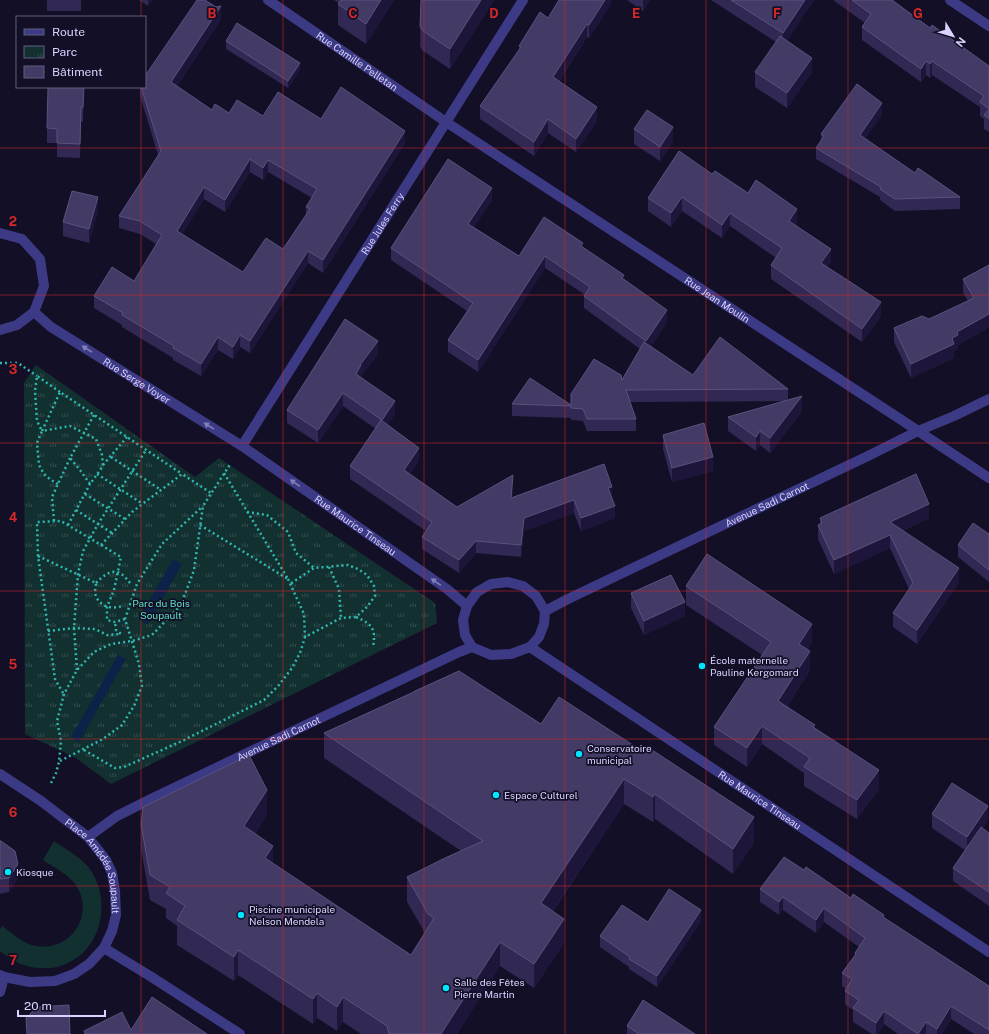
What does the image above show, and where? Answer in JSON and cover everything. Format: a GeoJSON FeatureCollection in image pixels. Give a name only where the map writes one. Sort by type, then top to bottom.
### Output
{"type":"FeatureCollection","features":[{"type":"Feature","properties":{"kind":"street","name":"Rue Camille Pelletan"},"geometry":{"type":"LineString","coordinates":[[268,0],[446,122]]}},
{"type":"Feature","properties":{"kind":"street","name":"Rue Jules Ferry"},"geometry":{"type":"LineString","coordinates":[[242,446],[523,0]]}},
{"type":"Feature","properties":{"kind":"street"},"geometry":{"type":"LineString","coordinates":[[950,0],[989,26]]}},
{"type":"Feature","properties":{"kind":"street","name":"Rue Jean Moulin"},"geometry":{"type":"LineString","coordinates":[[446,122],[989,478]]}},
{"type":"Feature","properties":{"kind":"street"},"geometry":{"type":"LineString","coordinates":[[0,233],[22,239],[40,260],[44,286],[34,312],[17,325],[0,330]]}},
{"type":"Feature","properties":{"kind":"street","name":"Rue Serge Voyer"},"geometry":{"type":"LineString","coordinates":[[34,312],[51,327],[242,446]]}},
{"type":"Feature","properties":{"kind":"street","name":"Avenue Sadi Carnot"},"geometry":{"type":"LineString","coordinates":[[545,611],[918,431],[989,399]]}},
{"type":"Feature","properties":{"kind":"street","name":"Rue Maurice Tinseau"},"geometry":{"type":"LineString","coordinates":[[242,446],[447,589],[467,606]]}},
{"type":"Feature","properties":{"kind":"street"},"geometry":{"type":"LineString","coordinates":[[508,582],[523,586],[536,596],[545,611],[544,624],[539,637],[530,647],[511,654],[491,655],[472,647],[465,635],[463,620],[467,606],[477,592],[491,584],[508,582]]}},
{"type":"Feature","properties":{"kind":"street","name":"Avenue Sadi Carnot"},"geometry":{"type":"LineString","coordinates":[[88,836],[117,816],[153,798],[472,647]]}},
{"type":"Feature","properties":{"kind":"street","name":"Rue Maurice Tinseau"},"geometry":{"type":"LineString","coordinates":[[530,647],[989,952]]}},
{"type":"Feature","properties":{"kind":"street","name":"Place Amédée Soupault"},"geometry":{"type":"LineString","coordinates":[[0,774],[41,801],[88,836],[106,860],[112,873],[116,915],[112,931],[104,948],[89,964],[74,974],[55,981],[30,982],[2,976]]}},
{"type":"Feature","properties":{"kind":"street"},"geometry":{"type":"LineString","coordinates":[[104,948],[240,1034]]}},
{"type":"Feature","properties":{"kind":"street"},"geometry":{"type":"LineString","coordinates":[[0,992],[2,976]]}},
{"type":"Feature","properties":{"kind":"path"},"geometry":{"type":"LineString","coordinates":[[0,363],[18,363],[211,493]]}},
{"type":"Feature","properties":{"kind":"path"},"geometry":{"type":"LineString","coordinates":[[37,376],[35,391],[37,421],[42,431]]}},
{"type":"Feature","properties":{"kind":"path"},"geometry":{"type":"LineString","coordinates":[[58,484],[44,474],[39,465],[37,443],[60,392]]}},
{"type":"Feature","properties":{"kind":"path"},"geometry":{"type":"LineString","coordinates":[[54,521],[52,497],[83,432],[94,415]]}},
{"type":"Feature","properties":{"kind":"path"},"geometry":{"type":"LineString","coordinates":[[42,431],[70,426],[96,439],[102,455],[103,466]]}},
{"type":"Feature","properties":{"kind":"path"},"geometry":{"type":"LineString","coordinates":[[68,525],[90,484],[127,437]]}},
{"type":"Feature","properties":{"kind":"path"},"geometry":{"type":"LineString","coordinates":[[59,762],[103,739],[122,725],[134,706],[142,686],[139,664],[125,619],[137,584],[162,544],[203,506],[242,446]]}},
{"type":"Feature","properties":{"kind":"path"},"geometry":{"type":"LineString","coordinates":[[77,670],[74,628],[78,574],[83,551],[98,524],[146,450]]}},
{"type":"Feature","properties":{"kind":"path"},"geometry":{"type":"LineString","coordinates":[[111,457],[161,490]]}},
{"type":"Feature","properties":{"kind":"path"},"geometry":{"type":"LineString","coordinates":[[70,458],[90,484]]}},
{"type":"Feature","properties":{"kind":"path"},"geometry":{"type":"LineString","coordinates":[[97,474],[143,504]]}},
{"type":"Feature","properties":{"kind":"path"},"geometry":{"type":"LineString","coordinates":[[101,545],[132,512],[182,474]]}},
{"type":"Feature","properties":{"kind":"path"},"geometry":{"type":"LineString","coordinates":[[84,750],[115,768],[124,767],[182,741],[264,700],[279,685],[292,668],[300,653],[305,637],[304,614],[288,579],[224,474]]}},
{"type":"Feature","properties":{"kind":"path"},"geometry":{"type":"LineString","coordinates":[[85,494],[125,519]]}},
{"type":"Feature","properties":{"kind":"path"},"geometry":{"type":"LineString","coordinates":[[51,783],[59,762],[61,742],[57,721],[64,694],[77,670],[94,652],[111,644],[132,641],[152,635],[181,605],[194,570],[203,506]]}},
{"type":"Feature","properties":{"kind":"path"},"geometry":{"type":"LineString","coordinates":[[76,510],[112,533]]}},
{"type":"Feature","properties":{"kind":"path"},"geometry":{"type":"LineString","coordinates":[[247,512],[267,515],[288,532],[296,553],[314,568]]}},
{"type":"Feature","properties":{"kind":"path"},"geometry":{"type":"LineString","coordinates":[[64,694],[55,679],[38,556],[37,522],[61,520],[121,557],[114,590],[107,607],[107,620],[115,622],[125,619]]}},
{"type":"Feature","properties":{"kind":"path"},"geometry":{"type":"LineString","coordinates":[[200,525],[288,579]]}},
{"type":"Feature","properties":{"kind":"path"},"geometry":{"type":"LineString","coordinates":[[38,556],[96,583]]}},
{"type":"Feature","properties":{"kind":"path"},"geometry":{"type":"LineString","coordinates":[[290,584],[314,568],[348,565],[353,567],[367,575],[374,586],[375,596],[367,607],[356,617]]}},
{"type":"Feature","properties":{"kind":"path"},"geometry":{"type":"LineString","coordinates":[[329,567],[339,588],[341,618]]}},
{"type":"Feature","properties":{"kind":"path"},"geometry":{"type":"LineString","coordinates":[[122,606],[116,608],[107,607],[99,601],[95,593],[96,583],[103,576],[118,571],[125,576],[130,583]]}},
{"type":"Feature","properties":{"kind":"path"},"geometry":{"type":"LineString","coordinates":[[305,637],[341,618],[356,617],[364,621],[372,628],[375,637],[373,647]]}},
{"type":"Feature","properties":{"kind":"path"},"geometry":{"type":"LineString","coordinates":[[48,631],[74,628],[95,629],[108,635],[121,634],[116,630],[115,622]]}},
{"type":"Feature","properties":{"kind":"green space","name":"Parc du Bois Soupault"},"geometry":{"type":"Polygon","coordinates":[[[36,365],[195,477],[219,458],[435,603],[437,623],[111,784],[76,758],[25,734],[24,383],[36,365]]]}},
{"type":"Feature","properties":{"kind":"green space"},"geometry":{"type":"Polygon","coordinates":[[[54,841],[80,859],[92,872],[98,885],[101,898],[99,924],[95,937],[88,948],[78,957],[66,964],[56,967],[32,967],[16,962],[0,951],[0,929],[2,926],[18,938],[31,945],[49,946],[60,943],[70,937],[77,928],[83,907],[81,895],[75,884],[65,874],[43,860],[54,841]]]}},
{"type":"Feature","properties":{"kind":"water"},"geometry":{"type":"Polygon","coordinates":[[[173,559],[182,564],[148,625],[139,619],[173,559]]]}},
{"type":"Feature","properties":{"kind":"water"},"geometry":{"type":"Polygon","coordinates":[[[118,655],[126,659],[79,742],[71,737],[118,655]]]}},
{"type":"Feature","properties":{"kind":"building"},"geometry":{"type":"Polygon","coordinates":[[[197,0],[205,0],[216,7],[221,6],[171,82],[212,110],[215,104],[229,113],[237,100],[263,116],[278,92],[321,119],[341,87],[405,131],[323,260],[308,251],[250,341],[240,335],[233,347],[218,337],[201,364],[173,348],[174,346],[122,315],[123,313],[94,296],[112,267],[134,281],[162,235],[140,221],[119,216],[161,151],[141,88],[146,88],[146,75],[197,0]],[[250,159],[225,200],[204,187],[177,231],[243,272],[266,238],[283,249],[310,209],[306,207],[317,189],[268,160],[263,168],[250,159]]]}},
{"type":"Feature","properties":{"kind":"building"},"geometry":{"type":"Polygon","coordinates":[[[341,0],[381,0],[366,24],[338,4],[341,0]]]}},
{"type":"Feature","properties":{"kind":"building"},"geometry":{"type":"Polygon","coordinates":[[[421,0],[481,0],[450,49],[422,30],[420,26],[421,0]]]}},
{"type":"Feature","properties":{"kind":"building"},"geometry":{"type":"Polygon","coordinates":[[[559,0],[605,0],[589,25],[587,24],[553,77],[597,107],[576,139],[548,119],[534,142],[480,106],[521,47],[519,46],[540,12],[548,18],[559,0]]]}},
{"type":"Feature","properties":{"kind":"building"},"geometry":{"type":"Polygon","coordinates":[[[731,0],[805,0],[783,33],[731,0]]]}},
{"type":"Feature","properties":{"kind":"building"},"geometry":{"type":"Polygon","coordinates":[[[852,0],[892,0],[930,28],[932,25],[989,66],[989,109],[980,102],[984,96],[932,61],[930,64],[926,61],[921,69],[862,27],[871,14],[852,0]]]}},
{"type":"Feature","properties":{"kind":"building"},"geometry":{"type":"Polygon","coordinates":[[[237,23],[300,63],[288,81],[226,41],[237,23]]]}},
{"type":"Feature","properties":{"kind":"building"},"geometry":{"type":"Polygon","coordinates":[[[780,36],[812,58],[787,93],[755,72],[780,36]]]}},
{"type":"Feature","properties":{"kind":"building"},"geometry":{"type":"Polygon","coordinates":[[[857,84],[882,103],[860,135],[915,173],[918,168],[960,197],[895,199],[880,189],[881,187],[816,148],[824,136],[821,134],[857,84]]]}},
{"type":"Feature","properties":{"kind":"building"},"geometry":{"type":"Polygon","coordinates":[[[48,88],[84,88],[83,107],[81,107],[80,144],[57,143],[57,129],[47,128],[48,88]]]}},
{"type":"Feature","properties":{"kind":"building"},"geometry":{"type":"Polygon","coordinates":[[[989,109],[989,119],[984,115],[989,109]]]}},
{"type":"Feature","properties":{"kind":"building"},"geometry":{"type":"Polygon","coordinates":[[[647,110],[673,127],[660,147],[634,129],[647,110]]]}},
{"type":"Feature","properties":{"kind":"building"},"geometry":{"type":"Polygon","coordinates":[[[679,151],[712,174],[715,171],[748,193],[756,180],[797,209],[789,221],[831,249],[821,263],[881,302],[862,329],[771,265],[782,248],[730,213],[722,225],[682,197],[671,213],[648,198],[679,151]]]}},
{"type":"Feature","properties":{"kind":"building"},"geometry":{"type":"Polygon","coordinates":[[[448,159],[492,188],[468,224],[519,256],[544,217],[583,243],[581,246],[624,275],[622,278],[667,310],[646,341],[584,296],[590,287],[545,256],[478,360],[448,340],[473,303],[391,248],[448,159]]]}},
{"type":"Feature","properties":{"kind":"building"},"geometry":{"type":"Polygon","coordinates":[[[72,191],[98,197],[89,229],[63,222],[72,191]]]}},
{"type":"Feature","properties":{"kind":"building"},"geometry":{"type":"Polygon","coordinates":[[[989,265],[989,314],[957,332],[958,335],[952,338],[954,344],[911,364],[894,328],[922,316],[929,319],[974,298],[963,279],[989,265]]]}},
{"type":"Feature","properties":{"kind":"building"},"geometry":{"type":"Polygon","coordinates":[[[345,319],[378,341],[360,365],[356,374],[395,401],[382,420],[343,393],[318,430],[287,410],[345,319]]]}},
{"type":"Feature","properties":{"kind":"building"},"geometry":{"type":"Polygon","coordinates":[[[720,337],[788,389],[626,390],[636,419],[587,419],[583,409],[571,408],[571,406],[512,404],[530,378],[571,405],[571,394],[594,359],[621,375],[622,380],[644,342],[693,375],[720,337]]]}},
{"type":"Feature","properties":{"kind":"building"},"geometry":{"type":"Polygon","coordinates":[[[802,396],[770,438],[760,431],[756,437],[728,417],[802,396]]]}},
{"type":"Feature","properties":{"kind":"building"},"geometry":{"type":"Polygon","coordinates":[[[381,420],[419,448],[404,470],[457,507],[513,475],[511,498],[604,464],[612,487],[608,488],[615,506],[581,518],[574,500],[524,518],[521,545],[476,541],[459,560],[422,537],[432,522],[350,466],[381,420]]]}},
{"type":"Feature","properties":{"kind":"building"},"geometry":{"type":"Polygon","coordinates":[[[704,423],[713,457],[672,468],[663,435],[704,423]]]}},
{"type":"Feature","properties":{"kind":"building"},"geometry":{"type":"Polygon","coordinates":[[[916,474],[929,504],[890,522],[959,568],[917,630],[893,613],[913,583],[890,535],[834,560],[818,525],[822,523],[820,518],[916,474]]]}},
{"type":"Feature","properties":{"kind":"building"},"geometry":{"type":"Polygon","coordinates":[[[973,523],[989,534],[989,570],[958,545],[973,523]]]}},
{"type":"Feature","properties":{"kind":"building"},"geometry":{"type":"Polygon","coordinates":[[[707,554],[812,624],[799,644],[810,651],[778,701],[815,725],[813,727],[879,770],[857,800],[804,767],[810,758],[762,726],[747,748],[714,727],[771,642],[686,586],[707,554]]]}},
{"type":"Feature","properties":{"kind":"building"},"geometry":{"type":"Polygon","coordinates":[[[671,575],[685,602],[644,621],[631,593],[671,575]]]}},
{"type":"Feature","properties":{"kind":"building"},"geometry":{"type":"Polygon","coordinates":[[[459,671],[541,724],[559,697],[642,751],[646,746],[754,817],[733,849],[655,794],[653,797],[624,779],[541,903],[564,919],[534,964],[500,942],[441,1034],[389,1034],[387,1026],[343,997],[337,1007],[317,993],[313,999],[238,950],[234,957],[177,920],[185,906],[166,893],[170,887],[150,875],[141,824],[143,807],[249,755],[267,790],[244,826],[273,846],[265,858],[411,955],[434,918],[428,914],[407,877],[483,841],[324,733],[459,671]]]}},
{"type":"Feature","properties":{"kind":"building"},"geometry":{"type":"Polygon","coordinates":[[[952,783],[988,806],[967,837],[932,814],[952,783]]]}},
{"type":"Feature","properties":{"kind":"building"},"geometry":{"type":"Polygon","coordinates":[[[981,827],[989,833],[989,892],[953,868],[981,827]]]}},
{"type":"Feature","properties":{"kind":"building"},"geometry":{"type":"Polygon","coordinates":[[[0,841],[15,851],[18,864],[9,878],[0,879],[0,841]]]}},
{"type":"Feature","properties":{"kind":"building"},"geometry":{"type":"Polygon","coordinates":[[[784,857],[804,870],[806,867],[851,898],[853,894],[884,915],[883,917],[989,986],[989,1030],[951,1006],[937,1029],[926,1022],[918,1034],[884,1011],[876,1023],[853,1008],[859,1000],[845,991],[852,979],[842,973],[856,954],[855,953],[865,938],[824,908],[816,920],[783,897],[779,902],[760,889],[784,857]]]}},
{"type":"Feature","properties":{"kind":"building"},"geometry":{"type":"Polygon","coordinates":[[[669,889],[701,910],[657,976],[629,959],[630,957],[600,936],[622,905],[648,922],[669,889]]]}},
{"type":"Feature","properties":{"kind":"building"},"geometry":{"type":"Polygon","coordinates":[[[152,997],[207,1034],[85,1034],[84,1031],[122,1012],[131,1030],[152,997]]]}},
{"type":"Feature","properties":{"kind":"building"},"geometry":{"type":"Polygon","coordinates":[[[643,1000],[695,1034],[639,1034],[627,1026],[643,1000]]]}},
{"type":"Feature","properties":{"kind":"building"},"geometry":{"type":"Polygon","coordinates":[[[69,1005],[70,1034],[27,1034],[26,1018],[37,1007],[69,1005]]]}},
{"type":"Feature","properties":{"kind":"place","name":"École maternelle Pauline Kergomard"},"geometry":{"type":"Point","coordinates":[702,666]}},
{"type":"Feature","properties":{"kind":"place","name":"Conservatoire municipal"},"geometry":{"type":"Point","coordinates":[579,754]}},
{"type":"Feature","properties":{"kind":"place","name":"Espace Culturel"},"geometry":{"type":"Point","coordinates":[496,795]}},
{"type":"Feature","properties":{"kind":"place","name":"Kiosque"},"geometry":{"type":"Point","coordinates":[8,872]}},
{"type":"Feature","properties":{"kind":"place","name":"Piscine municipale Nelson Mendela"},"geometry":{"type":"Point","coordinates":[241,915]}},
{"type":"Feature","properties":{"kind":"place","name":"Salle des Fêtes Pierre Martin"},"geometry":{"type":"Point","coordinates":[446,988]}}]}
